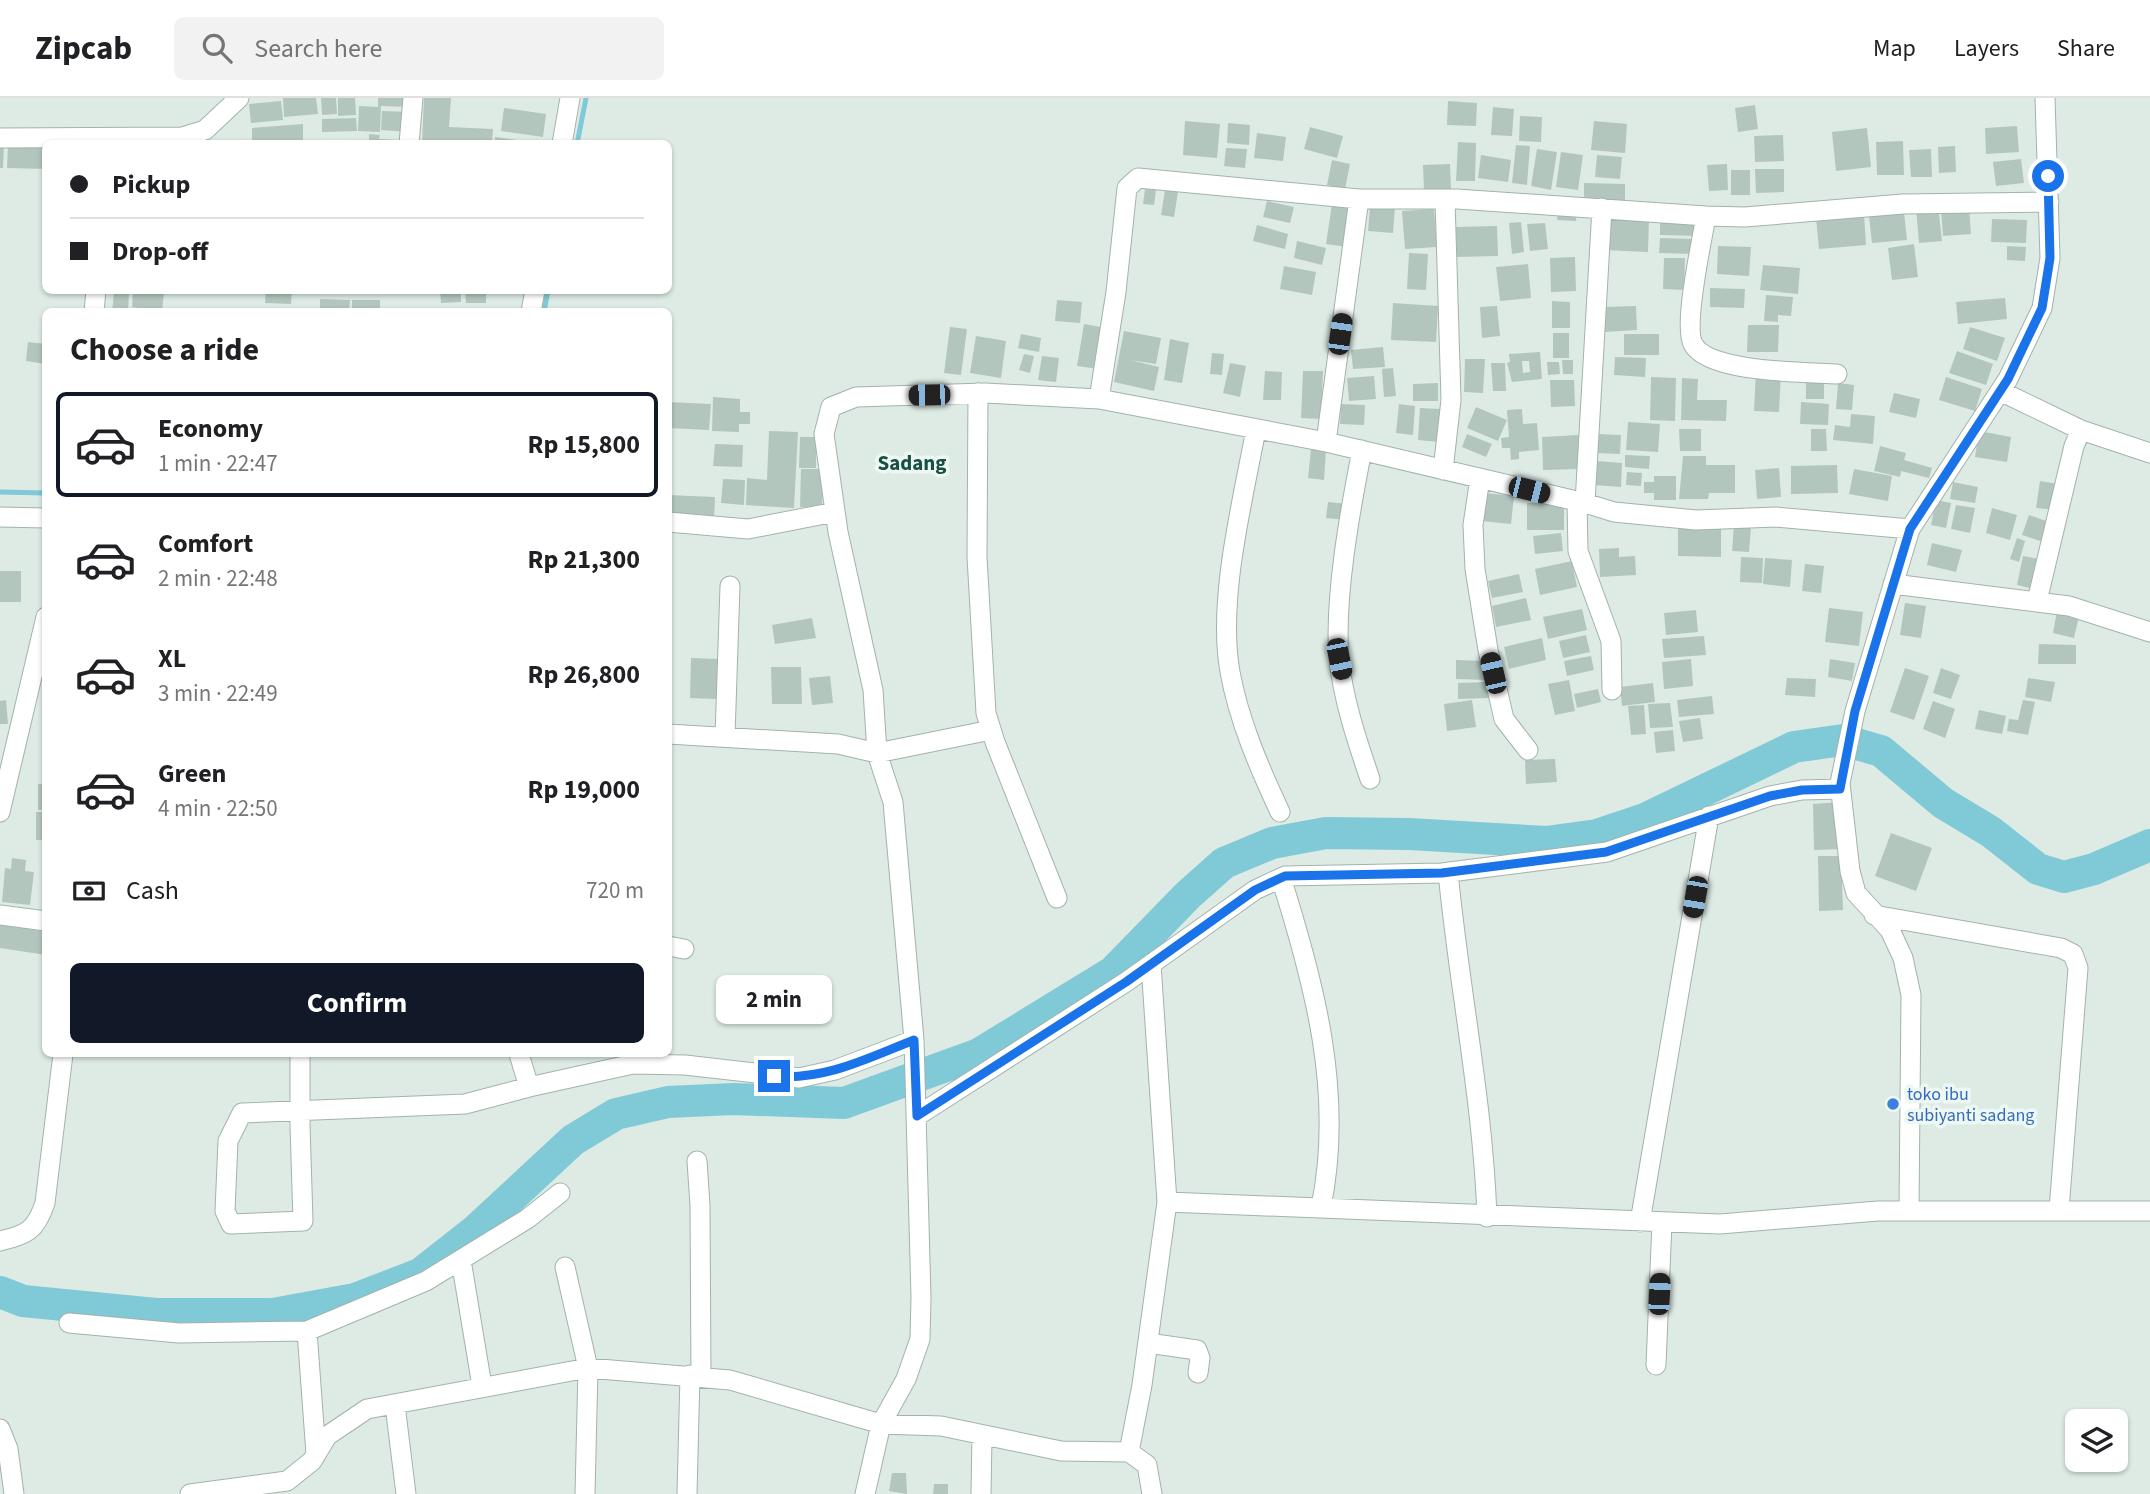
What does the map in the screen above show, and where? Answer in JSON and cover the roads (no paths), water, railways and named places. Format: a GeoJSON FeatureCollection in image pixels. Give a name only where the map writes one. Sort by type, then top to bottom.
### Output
{"type":"FeatureCollection","features":[{"type":"Feature","properties":{"kind":"street"},"geometry":{"type":"LineString","coordinates":[[125,140],[183,137],[205,130],[222,107],[239,98]]}},
{"type":"Feature","properties":{"kind":"street"},"geometry":{"type":"LineString","coordinates":[[409,140],[413,98]]}},
{"type":"Feature","properties":{"kind":"street"},"geometry":{"type":"LineString","coordinates":[[563,140],[570,98]]}},
{"type":"Feature","properties":{"kind":"street"},"geometry":{"type":"LineString","coordinates":[[1909,1211],[1911,995],[1903,957],[1890,930],[1856,893],[1840,786],[1855,711],[1910,529],[2000,391],[2042,308],[2050,258],[2045,98]]}},
{"type":"Feature","properties":{"kind":"street"},"geometry":{"type":"LineString","coordinates":[[0,138],[71,140]]}},
{"type":"Feature","properties":{"kind":"street"},"geometry":{"type":"LineString","coordinates":[[1099,399],[1116,292],[1127,188],[1133,182],[1148,177],[1359,199],[1445,199],[1706,216],[1745,217],[1903,204],[2049,202]]}},
{"type":"Feature","properties":{"kind":"street"},"geometry":{"type":"LineString","coordinates":[[1326,442],[1359,199]]}},
{"type":"Feature","properties":{"kind":"street"},"geometry":{"type":"LineString","coordinates":[[1443,470],[1451,400],[1445,199]]}},
{"type":"Feature","properties":{"kind":"street"},"geometry":{"type":"LineString","coordinates":[[1602,208],[1578,551],[1611,641],[1612,690]]}},
{"type":"Feature","properties":{"kind":"street"},"geometry":{"type":"LineString","coordinates":[[1706,216],[1689,321],[1692,343],[1705,358],[1749,368],[1837,374]]}},
{"type":"Feature","properties":{"kind":"street"},"geometry":{"type":"LineString","coordinates":[[2000,391],[2081,430],[2150,453]]}},
{"type":"Feature","properties":{"kind":"street"},"geometry":{"type":"LineString","coordinates":[[978,393],[978,601],[986,713],[1057,898]]}},
{"type":"Feature","properties":{"kind":"street"},"geometry":{"type":"LineString","coordinates":[[865,1494],[881,1424],[906,1379],[920,1339],[914,1040],[892,802],[877,753],[873,690],[835,512],[824,434],[831,407],[856,397],[978,393],[1099,399],[1326,442],[1614,512],[1696,520],[1776,517],[1910,529]]}},
{"type":"Feature","properties":{"kind":"street"},"geometry":{"type":"LineString","coordinates":[[1256,429],[1234,561],[1227,637],[1230,671],[1241,719],[1280,812]]}},
{"type":"Feature","properties":{"kind":"street"},"geometry":{"type":"LineString","coordinates":[[2037,601],[2074,446],[2081,430]]}},
{"type":"Feature","properties":{"kind":"street"},"geometry":{"type":"LineString","coordinates":[[1362,450],[1351,506],[1342,587],[1339,659],[1356,736],[1370,779]]}},
{"type":"Feature","properties":{"kind":"street"},"geometry":{"type":"LineString","coordinates":[[1480,478],[1473,525],[1475,569],[1488,650],[1504,719],[1517,732],[1528,750]]}},
{"type":"Feature","properties":{"kind":"street"},"geometry":{"type":"LineString","coordinates":[[672,522],[748,529],[835,512]]}},
{"type":"Feature","properties":{"kind":"street"},"geometry":{"type":"LineString","coordinates":[[0,517],[42,518]]}},
{"type":"Feature","properties":{"kind":"street"},"geometry":{"type":"LineString","coordinates":[[1893,584],[2069,606],[2150,632]]}},
{"type":"Feature","properties":{"kind":"street"},"geometry":{"type":"LineString","coordinates":[[725,736],[730,586]]}},
{"type":"Feature","properties":{"kind":"street"},"geometry":{"type":"LineString","coordinates":[[0,811],[42,634]]}},
{"type":"Feature","properties":{"kind":"street"},"geometry":{"type":"LineString","coordinates":[[672,734],[838,744],[877,753],[991,730]]}},
{"type":"Feature","properties":{"kind":"street"},"geometry":{"type":"LineString","coordinates":[[916,1109],[1151,964],[1255,890],[1281,878],[1305,874],[1448,872],[1606,852],[1770,796],[1840,786]]}},
{"type":"Feature","properties":{"kind":"street"},"geometry":{"type":"LineString","coordinates":[[1640,1222],[1709,816]]}},
{"type":"Feature","properties":{"kind":"street"},"geometry":{"type":"LineString","coordinates":[[1448,872],[1456,956],[1469,1021],[1482,1139],[1487,1217]]}},
{"type":"Feature","properties":{"kind":"street"},"geometry":{"type":"LineString","coordinates":[[1281,878],[1308,963],[1323,1032],[1329,1137],[1328,1171],[1321,1208]]}},
{"type":"Feature","properties":{"kind":"street"},"geometry":{"type":"LineString","coordinates":[[0,915],[42,920]]}},
{"type":"Feature","properties":{"kind":"street"},"geometry":{"type":"LineString","coordinates":[[1874,915],[2061,948],[2073,954],[2078,968],[2059,1210]]}},
{"type":"Feature","properties":{"kind":"street"},"geometry":{"type":"LineString","coordinates":[[1129,1452],[1148,1343],[1167,1202],[1151,964]]}},
{"type":"Feature","properties":{"kind":"street"},"geometry":{"type":"LineString","coordinates":[[300,1057],[300,1110],[303,1221],[231,1224],[225,1211],[228,1141],[242,1113],[300,1110],[465,1104],[633,1064],[685,1065],[799,1078],[835,1070],[914,1040]]}},
{"type":"Feature","properties":{"kind":"street"},"geometry":{"type":"LineString","coordinates":[[0,1241],[26,1236],[39,1223],[45,1203],[63,1057]]}},
{"type":"Feature","properties":{"kind":"street"},"geometry":{"type":"LineString","coordinates":[[520,1057],[529,1087]]}},
{"type":"Feature","properties":{"kind":"street"},"geometry":{"type":"LineString","coordinates":[[687,1494],[701,1251],[696,1161]]}},
{"type":"Feature","properties":{"kind":"street"},"geometry":{"type":"LineString","coordinates":[[69,1322],[179,1333],[307,1331],[426,1281],[527,1219],[560,1193]]}},
{"type":"Feature","properties":{"kind":"street"},"geometry":{"type":"LineString","coordinates":[[1167,1202],[1487,1217],[1720,1224],[1909,1211],[2150,1211]]}},
{"type":"Feature","properties":{"kind":"street"},"geometry":{"type":"LineString","coordinates":[[1656,1365],[1662,1222]]}},
{"type":"Feature","properties":{"kind":"street"},"geometry":{"type":"LineString","coordinates":[[461,1260],[482,1386]]}},
{"type":"Feature","properties":{"kind":"street"},"geometry":{"type":"LineString","coordinates":[[565,1267],[588,1368],[585,1494]]}},
{"type":"Feature","properties":{"kind":"street"},"geometry":{"type":"LineString","coordinates":[[307,1331],[316,1454]]}},
{"type":"Feature","properties":{"kind":"street"},"geometry":{"type":"LineString","coordinates":[[1148,1343],[1197,1350],[1200,1358],[1198,1373]]}},
{"type":"Feature","properties":{"kind":"street"},"geometry":{"type":"LineString","coordinates":[[190,1494],[270,1489],[287,1481],[316,1454],[327,1436],[367,1409],[588,1368],[730,1380],[881,1424],[941,1426],[1061,1451],[1129,1452],[1147,1465],[1152,1494]]}},
{"type":"Feature","properties":{"kind":"street"},"geometry":{"type":"LineString","coordinates":[[395,1405],[406,1494]]}},
{"type":"Feature","properties":{"kind":"street"},"geometry":{"type":"LineString","coordinates":[[0,1429],[8,1448],[14,1494]]}},
{"type":"Feature","properties":{"kind":"street"},"geometry":{"type":"LineString","coordinates":[[981,1494],[982,1436]]}},
{"type":"Feature","properties":{"kind":"waterway"},"geometry":{"type":"LineString","coordinates":[[578,140],[586,98]]}},
{"type":"Feature","properties":{"kind":"waterway"},"geometry":{"type":"LineString","coordinates":[[545,308],[547,294]]}},
{"type":"Feature","properties":{"kind":"waterway"},"geometry":{"type":"LineString","coordinates":[[0,492],[42,493]]}},
{"type":"Feature","properties":{"kind":"waterway"},"geometry":{"type":"LineString","coordinates":[[0,1292],[23,1301],[156,1314],[273,1314],[355,1299],[420,1274],[476,1230],[573,1140],[616,1114],[668,1102],[733,1099],[844,1103],[979,1054],[1113,972],[1188,895],[1224,863],[1272,843],[1326,833],[1409,834],[1546,842],[1597,835],[1645,819],[1794,747],[1843,740],[1881,751],[1943,803],[1991,832],[2038,869],[2064,877],[2094,869],[2150,845]]}},
{"type":"Feature","properties":{"kind":"place","name":"toko ibu subiyanti sadang"},"geometry":{"type":"Point","coordinates":[1893,1104]}},
{"type":"Feature","properties":{"kind":"district","name":"Sadang"},"geometry":{"type":"Point","coordinates":[912,463]}}]}
